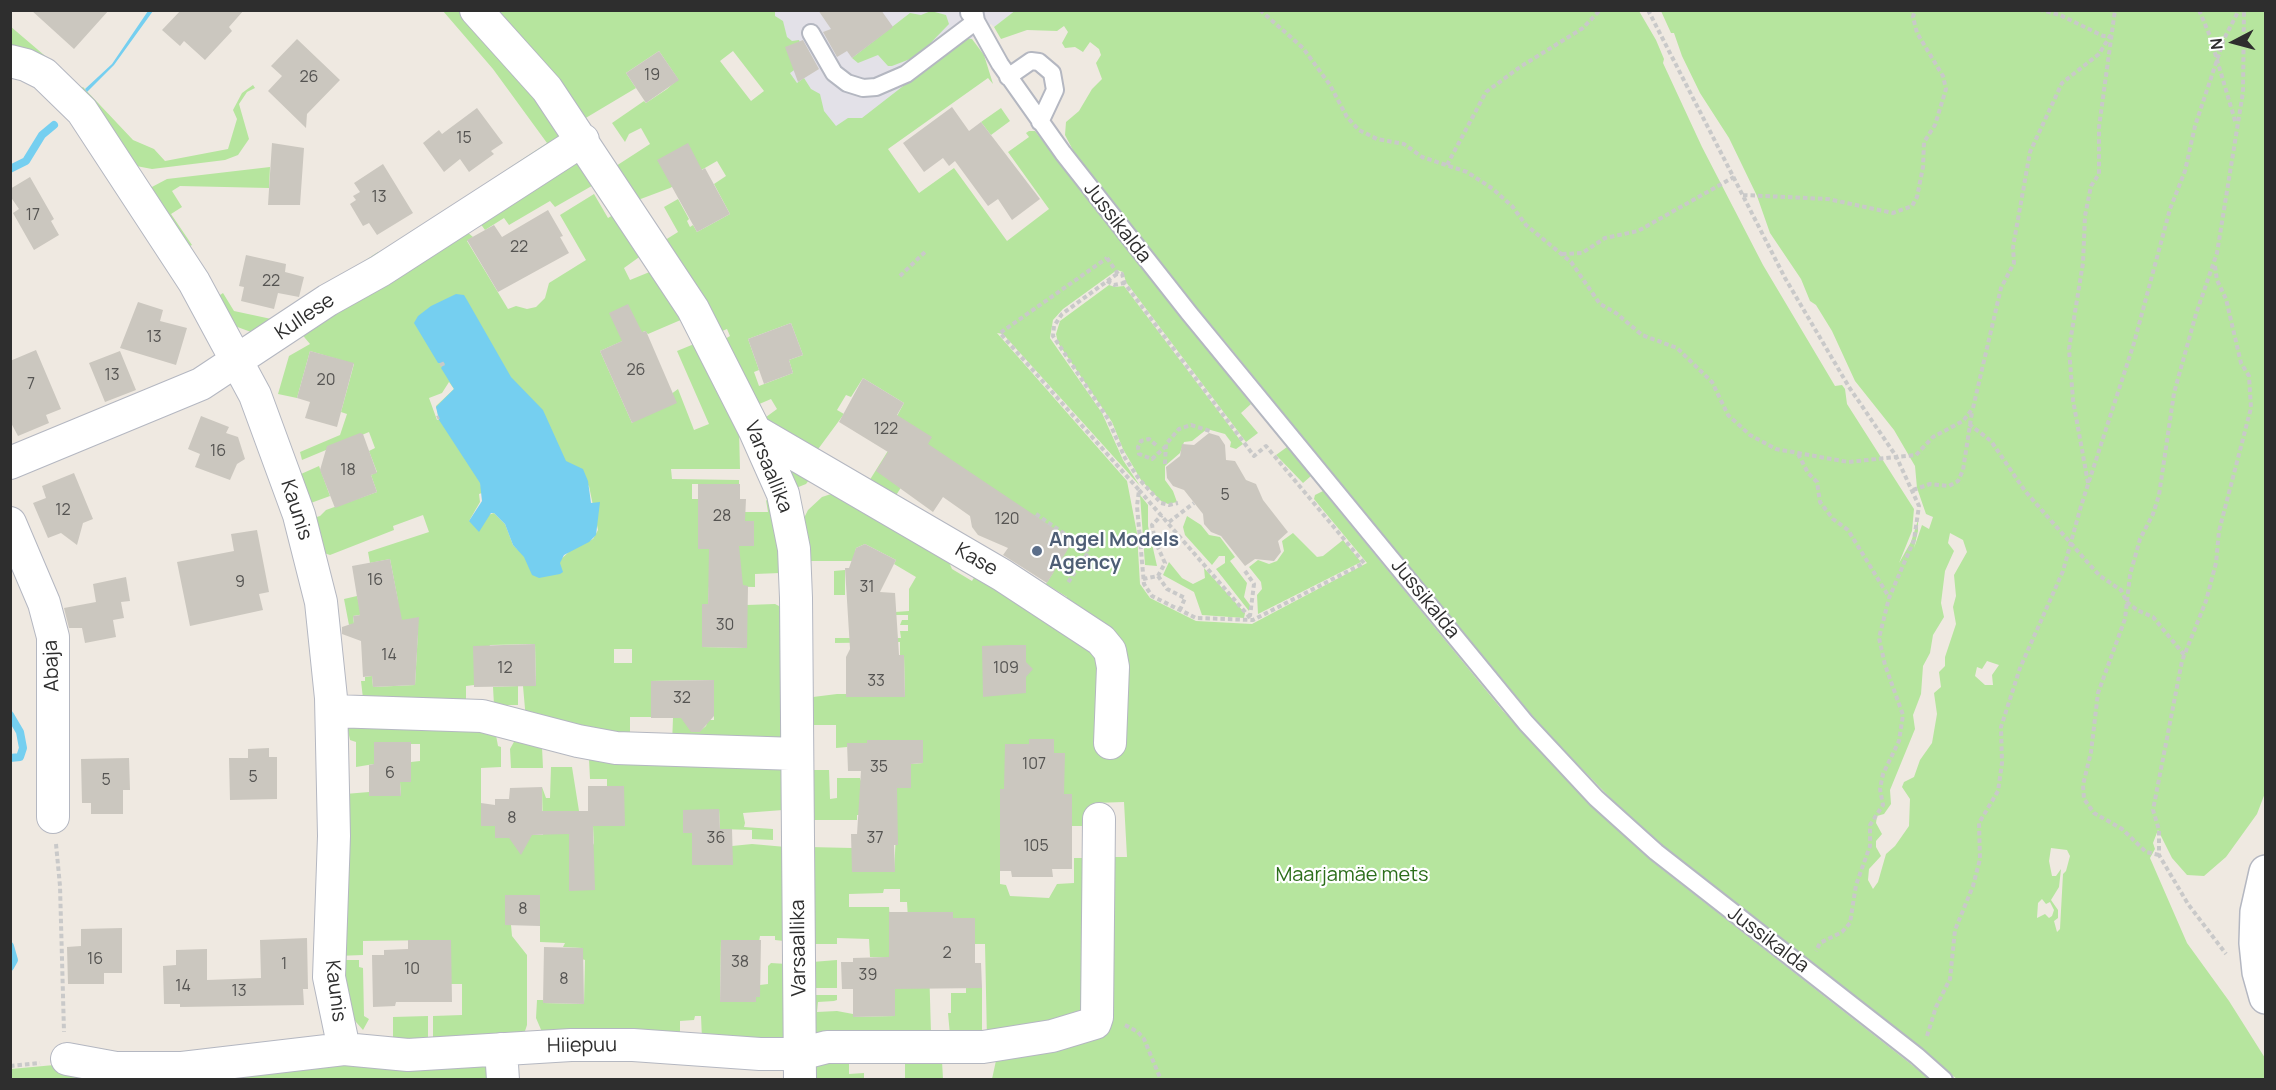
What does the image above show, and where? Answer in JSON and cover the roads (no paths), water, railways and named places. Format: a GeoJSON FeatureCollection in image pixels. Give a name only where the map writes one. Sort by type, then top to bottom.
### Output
{"type":"FeatureCollection","features":[{"type":"Feature","properties":{"kind":"main road"},"geometry":{"type":"LineString","coordinates":[[2264,992],[2257,956],[2256,924],[2265,873]]}},
{"type":"Feature","properties":{"kind":"street","name":"Varsaallika"},"geometry":{"type":"LineString","coordinates":[[476,10],[524,61],[583,140],[693,309],[756,431],[783,494],[789,517],[796,598],[800,1067]]}},
{"type":"Feature","properties":{"kind":"street","name":"Kaunis"},"geometry":{"type":"LineString","coordinates":[[10,61],[26,65],[44,74],[82,111],[194,282],[239,361],[266,422],[314,567],[326,633],[332,711],[334,856],[329,970],[344,1049]]}},
{"type":"Feature","properties":{"kind":"street","name":"Kullese"},"geometry":{"type":"LineString","coordinates":[[10,463],[201,384],[328,300],[380,271],[583,140]]}},
{"type":"Feature","properties":{"kind":"street","name":"Kase"},"geometry":{"type":"LineString","coordinates":[[756,431],[1002,575],[1101,640],[1110,651],[1113,667],[1110,743]]}},
{"type":"Feature","properties":{"kind":"street"},"geometry":{"type":"LineString","coordinates":[[789,517],[807,494],[840,481]]}},
{"type":"Feature","properties":{"kind":"street","name":"Abaja"},"geometry":{"type":"LineString","coordinates":[[10,523],[44,603],[53,637],[53,817]]}},
{"type":"Feature","properties":{"kind":"street"},"geometry":{"type":"LineString","coordinates":[[332,711],[482,716],[578,741],[616,747],[797,754]]}},
{"type":"Feature","properties":{"kind":"street","name":"Hiiepuu"},"geometry":{"type":"LineString","coordinates":[[67,1059],[116,1068],[182,1068],[344,1049],[408,1055],[599,1045],[760,1054],[800,1067],[827,1047],[1003,1046],[1052,1036],[1095,1023],[1097,1017],[1100,819]]}},
{"type":"Feature","properties":{"kind":"street"},"geometry":{"type":"LineString","coordinates":[[501,1049],[503,1080]]}},
{"type":"Feature","properties":{"kind":"lane"},"geometry":{"type":"LineString","coordinates":[[811,33],[834,73],[847,83],[863,88],[876,87],[906,74],[972,14]]}},
{"type":"Feature","properties":{"kind":"lane","name":"Jussikalda"},"geometry":{"type":"LineString","coordinates":[[972,14],[1008,77],[1040,122],[1217,348],[1541,740],[1596,798],[1656,852],[1917,1056],[1944,1080]]}},
{"type":"Feature","properties":{"kind":"lane"},"geometry":{"type":"LineString","coordinates":[[1008,77],[1031,61],[1040,62],[1052,73],[1055,90],[1040,122]]}},
{"type":"Feature","properties":{"kind":"water"},"geometry":{"type":"Polygon","coordinates":[[[148,11],[153,11],[114,65],[87,92],[85,89],[112,64],[148,11]]]}},
{"type":"Feature","properties":{"kind":"water"},"geometry":{"type":"Polygon","coordinates":[[[456,294],[464,295],[511,377],[543,410],[566,461],[583,469],[588,481],[591,503],[600,502],[596,535],[589,542],[564,555],[560,563],[563,572],[560,574],[539,578],[532,575],[524,557],[513,545],[505,524],[494,513],[491,513],[479,532],[469,521],[482,501],[480,483],[439,420],[436,407],[454,389],[441,368],[445,363],[438,363],[414,323],[418,316],[431,306],[456,294]]]}},
{"type":"Feature","properties":{"kind":"waterway"},"geometry":{"type":"LineString","coordinates":[[10,169],[26,161],[42,135],[54,125]]}},
{"type":"Feature","properties":{"kind":"waterway"},"geometry":{"type":"LineString","coordinates":[[10,715],[20,732],[23,748],[20,757],[10,758]]}},
{"type":"Feature","properties":{"kind":"waterway"},"geometry":{"type":"LineString","coordinates":[[10,946],[14,960],[10,967]]}},
{"type":"Feature","properties":{"kind":"place","name":"Angel Models Agency"},"geometry":{"type":"Point","coordinates":[1037,551]}},
{"type":"Feature","properties":{"kind":"park label","name":"Maarjamäe mets"},"geometry":{"type":"Point","coordinates":[1352,875]}}]}
